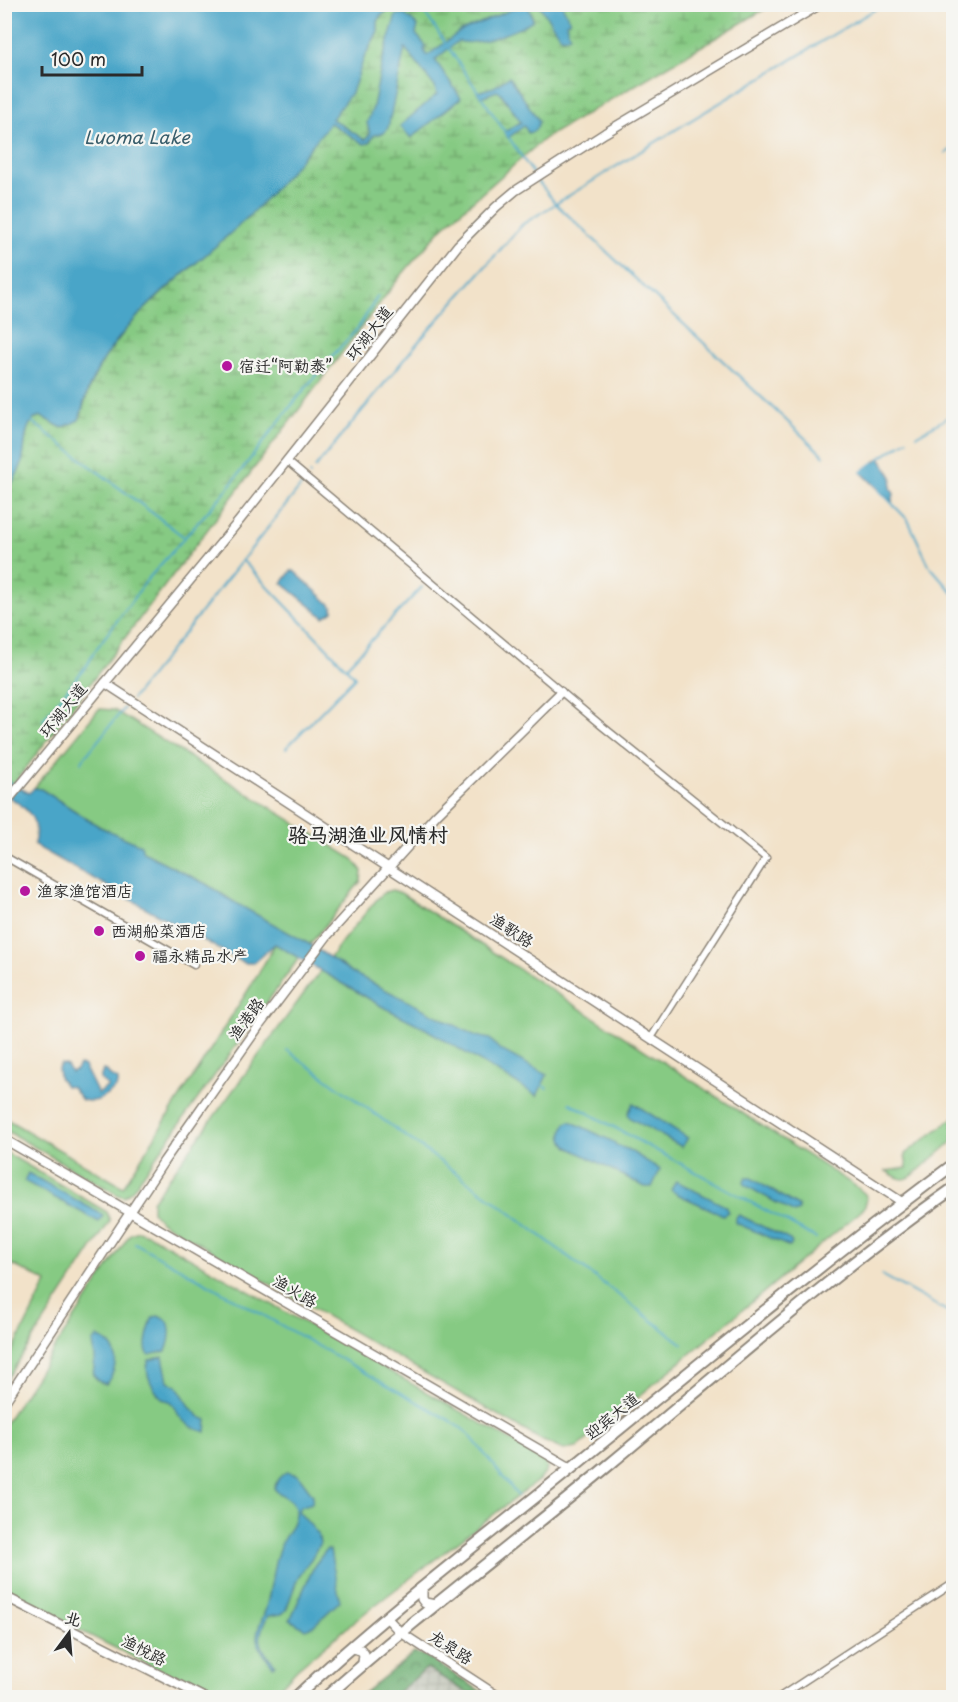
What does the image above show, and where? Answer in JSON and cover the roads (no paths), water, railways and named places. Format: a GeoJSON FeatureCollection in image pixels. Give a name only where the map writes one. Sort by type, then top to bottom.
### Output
{"type":"FeatureCollection","features":[{"type":"Feature","properties":{"kind":"highway","name":"迎宾大道"},"geometry":{"type":"LineString","coordinates":[[295,1698],[422,1589],[841,1249],[954,1164]]}},
{"type":"Feature","properties":{"kind":"highway"},"geometry":{"type":"LineString","coordinates":[[325,1698],[400,1632],[544,1519],[813,1297],[916,1214],[954,1188]]}},
{"type":"Feature","properties":{"kind":"main road"},"geometry":{"type":"LineString","coordinates":[[422,1589],[422,1599],[425,1603],[435,1605]]}},
{"type":"Feature","properties":{"kind":"main road"},"geometry":{"type":"LineString","coordinates":[[352,1648],[361,1650],[364,1654],[363,1663]]}},
{"type":"Feature","properties":{"kind":"street","name":"环湖大道"},"geometry":{"type":"LineString","coordinates":[[4,805],[287,461],[458,245],[496,207],[605,133],[820,4]]}},
{"type":"Feature","properties":{"kind":"street"},"geometry":{"type":"LineString","coordinates":[[287,461],[561,692],[766,858],[651,1038]]}},
{"type":"Feature","properties":{"kind":"street","name":"渔歌路"},"geometry":{"type":"LineString","coordinates":[[105,683],[902,1202]]}},
{"type":"Feature","properties":{"kind":"street","name":"渔港路"},"geometry":{"type":"LineString","coordinates":[[4,1403],[165,1161],[265,1018],[327,936],[436,815],[561,692]]}},
{"type":"Feature","properties":{"kind":"street"},"geometry":{"type":"LineString","coordinates":[[4,856],[194,965]]}},
{"type":"Feature","properties":{"kind":"street","name":"渔火路"},"geometry":{"type":"LineString","coordinates":[[4,1139],[571,1468]]}},
{"type":"Feature","properties":{"kind":"street"},"geometry":{"type":"LineString","coordinates":[[778,1698],[954,1583]]}},
{"type":"Feature","properties":{"kind":"street","name":"渔悦路"},"geometry":{"type":"LineString","coordinates":[[4,1596],[206,1698]]}},
{"type":"Feature","properties":{"kind":"street","name":"龙泉路"},"geometry":{"type":"LineString","coordinates":[[387,1618],[400,1632],[501,1698]]}},
{"type":"Feature","properties":{"kind":"water","name":"Luoma Lake"},"geometry":{"type":"Polygon","coordinates":[[[5,4],[397,5],[380,16],[378,31],[364,58],[353,90],[332,119],[365,140],[370,134],[367,123],[396,15],[404,14],[418,26],[416,34],[426,46],[424,50],[426,55],[461,31],[522,5],[528,5],[533,20],[496,37],[475,42],[458,41],[435,60],[461,98],[411,138],[400,126],[437,94],[435,87],[405,48],[388,128],[384,133],[374,135],[369,143],[364,144],[330,123],[260,205],[228,236],[161,293],[121,335],[104,359],[90,385],[79,420],[62,428],[40,416],[34,419],[27,430],[21,466],[5,495],[5,4]]]}},
{"type":"Feature","properties":{"kind":"water"},"geometry":{"type":"Polygon","coordinates":[[[539,5],[562,5],[570,21],[566,23],[570,36],[562,38],[559,35],[539,5]]]}},
{"type":"Feature","properties":{"kind":"water"},"geometry":{"type":"Polygon","coordinates":[[[509,77],[539,121],[533,132],[528,133],[524,126],[508,138],[504,132],[521,122],[501,93],[497,91],[481,97],[477,92],[494,87],[509,77]]]}},
{"type":"Feature","properties":{"kind":"water"},"geometry":{"type":"Polygon","coordinates":[[[880,458],[892,477],[891,488],[894,494],[892,502],[861,472],[880,458]]]}},
{"type":"Feature","properties":{"kind":"water"},"geometry":{"type":"Polygon","coordinates":[[[291,571],[294,571],[333,607],[333,611],[324,617],[282,583],[291,571]]]}},
{"type":"Feature","properties":{"kind":"water"},"geometry":{"type":"Polygon","coordinates":[[[4,768],[8,781],[29,793],[34,788],[41,789],[100,827],[141,845],[143,852],[206,884],[309,944],[353,973],[476,1036],[490,1039],[499,1049],[547,1075],[537,1096],[421,1026],[383,1007],[275,944],[253,963],[244,963],[39,848],[34,844],[36,835],[33,819],[19,803],[5,794],[4,768]]]}},
{"type":"Feature","properties":{"kind":"water"},"geometry":{"type":"Polygon","coordinates":[[[61,1064],[67,1066],[71,1072],[79,1065],[84,1066],[98,1094],[108,1086],[100,1079],[103,1070],[118,1080],[116,1088],[97,1100],[82,1100],[72,1087],[65,1086],[59,1077],[58,1068],[61,1064]]]}},
{"type":"Feature","properties":{"kind":"water"},"geometry":{"type":"Polygon","coordinates":[[[633,1103],[688,1138],[682,1147],[630,1118],[628,1114],[633,1103]]]}},
{"type":"Feature","properties":{"kind":"water"},"geometry":{"type":"Polygon","coordinates":[[[570,1121],[614,1142],[617,1146],[627,1149],[658,1168],[660,1170],[652,1187],[645,1187],[568,1147],[563,1139],[563,1133],[566,1123],[570,1121]]]}},
{"type":"Feature","properties":{"kind":"water"},"geometry":{"type":"Polygon","coordinates":[[[28,1173],[103,1215],[99,1222],[24,1181],[28,1173]]]}},
{"type":"Feature","properties":{"kind":"water"},"geometry":{"type":"Polygon","coordinates":[[[746,1178],[751,1178],[798,1206],[799,1211],[794,1213],[745,1185],[746,1178]]]}},
{"type":"Feature","properties":{"kind":"water"},"geometry":{"type":"Polygon","coordinates":[[[676,1181],[725,1206],[728,1212],[723,1215],[677,1194],[671,1190],[676,1181]]]}},
{"type":"Feature","properties":{"kind":"water"},"geometry":{"type":"Polygon","coordinates":[[[739,1215],[790,1240],[792,1243],[790,1247],[736,1223],[739,1215]]]}},
{"type":"Feature","properties":{"kind":"water"},"geometry":{"type":"Polygon","coordinates":[[[159,1316],[164,1318],[169,1325],[168,1346],[166,1351],[149,1355],[146,1348],[148,1333],[152,1319],[159,1316]]]}},
{"type":"Feature","properties":{"kind":"water"},"geometry":{"type":"Polygon","coordinates":[[[98,1337],[111,1346],[114,1352],[115,1364],[106,1384],[93,1375],[95,1358],[93,1342],[98,1337]]]}},
{"type":"Feature","properties":{"kind":"water"},"geometry":{"type":"Polygon","coordinates":[[[163,1357],[168,1381],[177,1386],[191,1408],[200,1417],[207,1420],[206,1432],[194,1428],[183,1420],[173,1404],[162,1398],[152,1386],[147,1365],[149,1360],[163,1357]]]}},
{"type":"Feature","properties":{"kind":"water"},"geometry":{"type":"Polygon","coordinates":[[[286,1472],[298,1475],[313,1495],[312,1503],[300,1507],[298,1511],[318,1534],[320,1543],[298,1577],[286,1610],[282,1614],[268,1616],[262,1630],[260,1636],[262,1647],[275,1664],[273,1666],[261,1649],[257,1634],[265,1611],[278,1551],[295,1515],[292,1502],[274,1488],[279,1478],[286,1472]]]}},
{"type":"Feature","properties":{"kind":"water"},"geometry":{"type":"Polygon","coordinates":[[[327,1549],[330,1550],[340,1601],[313,1626],[305,1629],[290,1620],[314,1566],[327,1549]]]}},
{"type":"Feature","properties":{"kind":"waterway"},"geometry":{"type":"LineString","coordinates":[[419,4],[534,175]]}},
{"type":"Feature","properties":{"kind":"waterway"},"geometry":{"type":"LineString","coordinates":[[315,468],[420,340],[523,224],[884,4]]}},
{"type":"Feature","properties":{"kind":"waterway"},"geometry":{"type":"LineString","coordinates":[[946,153],[954,148]]}},
{"type":"Feature","properties":{"kind":"waterway"},"geometry":{"type":"LineString","coordinates":[[537,180],[555,203],[824,456]]}},
{"type":"Feature","properties":{"kind":"waterway"},"geometry":{"type":"LineString","coordinates":[[43,720],[88,664],[94,652],[147,580],[224,493],[291,406],[358,328],[378,296]]}},
{"type":"Feature","properties":{"kind":"waterway"},"geometry":{"type":"LineString","coordinates":[[917,435],[954,414]]}},
{"type":"Feature","properties":{"kind":"waterway"},"geometry":{"type":"LineString","coordinates":[[31,421],[184,537]]}},
{"type":"Feature","properties":{"kind":"waterway"},"geometry":{"type":"LineString","coordinates":[[879,459],[907,440]]}},
{"type":"Feature","properties":{"kind":"waterway"},"geometry":{"type":"LineString","coordinates":[[863,473],[861,472],[874,462]]}},
{"type":"Feature","properties":{"kind":"waterway"},"geometry":{"type":"LineString","coordinates":[[132,699],[305,481]]}},
{"type":"Feature","properties":{"kind":"waterway"},"geometry":{"type":"LineString","coordinates":[[879,490],[908,520],[929,565],[954,594]]}},
{"type":"Feature","properties":{"kind":"waterway"},"geometry":{"type":"LineString","coordinates":[[242,560],[355,677],[286,748]]}},
{"type":"Feature","properties":{"kind":"waterway"},"geometry":{"type":"LineString","coordinates":[[346,667],[422,587]]}},
{"type":"Feature","properties":{"kind":"waterway"},"geometry":{"type":"LineString","coordinates":[[81,762],[124,708]]}},
{"type":"Feature","properties":{"kind":"waterway"},"geometry":{"type":"LineString","coordinates":[[287,1050],[503,1207],[683,1344]]}},
{"type":"Feature","properties":{"kind":"waterway"},"geometry":{"type":"LineString","coordinates":[[542,1085],[547,1088]]}},
{"type":"Feature","properties":{"kind":"waterway"},"geometry":{"type":"LineString","coordinates":[[570,1103],[816,1238]]}},
{"type":"Feature","properties":{"kind":"waterway"},"geometry":{"type":"LineString","coordinates":[[135,1243],[451,1421],[468,1433],[518,1496]]}},
{"type":"Feature","properties":{"kind":"waterway"},"geometry":{"type":"LineString","coordinates":[[882,1275],[954,1315]]}},
{"type":"Feature","properties":{"kind":"place","name":"宿迁“阿勒泰”"},"geometry":{"type":"Point","coordinates":[227,366]}},
{"type":"Feature","properties":{"kind":"place","name":"渔家渔馆酒店"},"geometry":{"type":"Point","coordinates":[25,891]}},
{"type":"Feature","properties":{"kind":"place","name":"西湖船菜酒店"},"geometry":{"type":"Point","coordinates":[99,931]}},
{"type":"Feature","properties":{"kind":"place","name":"福永精品水产"},"geometry":{"type":"Point","coordinates":[140,956]}},
{"type":"Feature","properties":{"kind":"district","name":"骆马湖渔业风情村"},"geometry":{"type":"Point","coordinates":[368,835]}}]}
